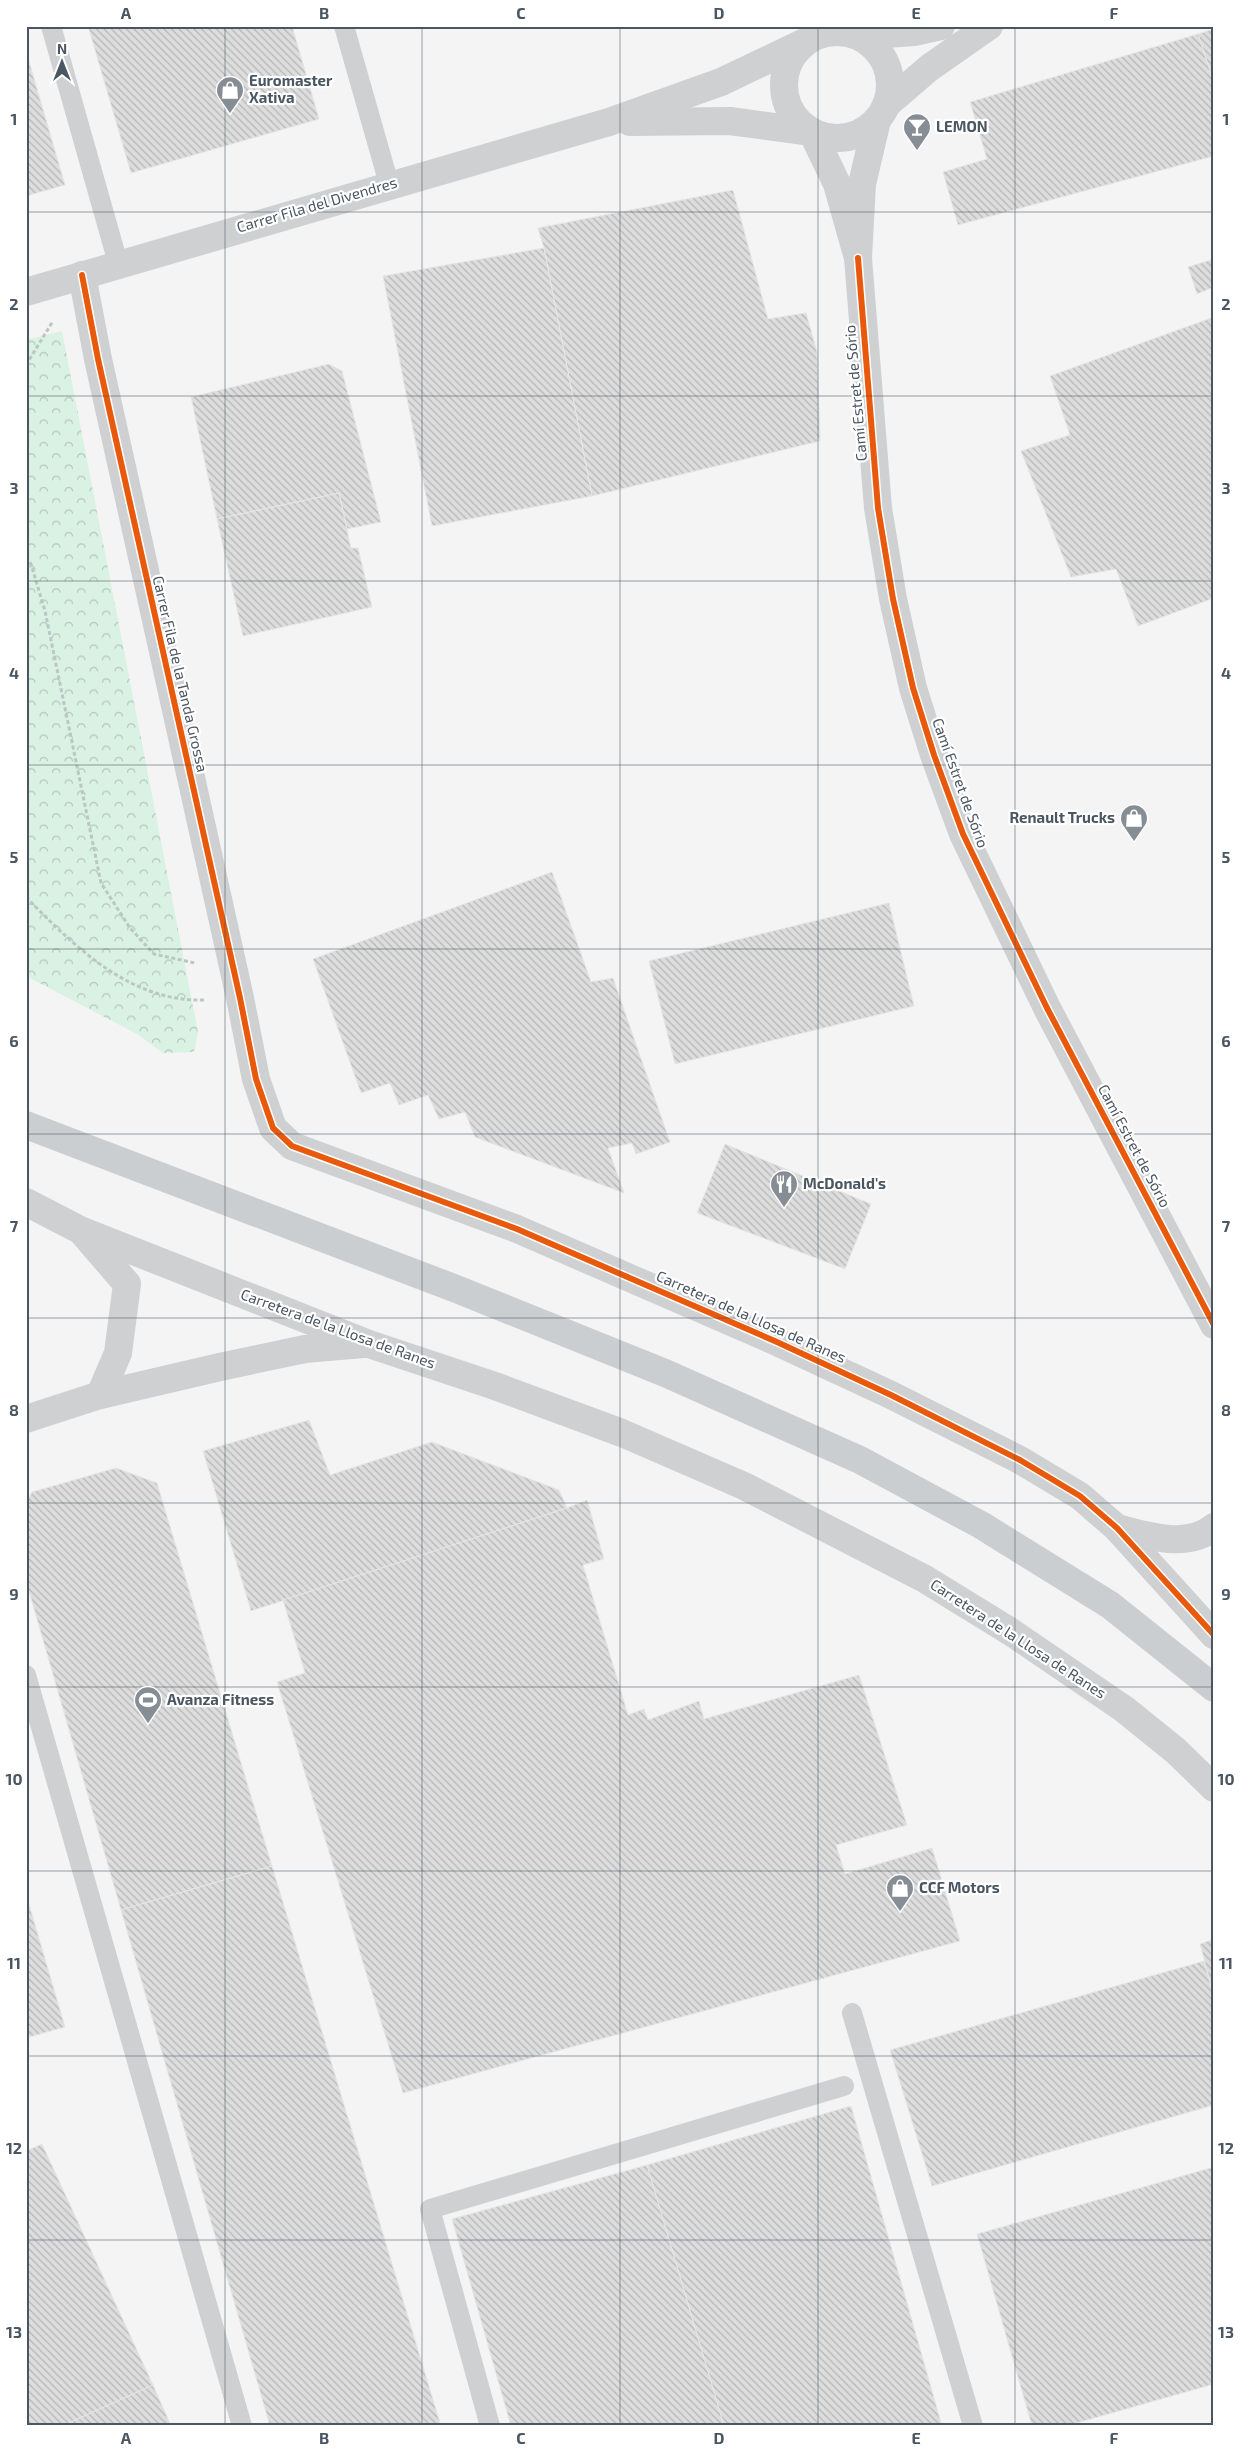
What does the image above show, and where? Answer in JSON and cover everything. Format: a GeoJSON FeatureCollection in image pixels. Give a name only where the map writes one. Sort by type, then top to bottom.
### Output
{"type":"FeatureCollection","features":[{"type":"Feature","properties":{"kind":"main road"},"geometry":{"type":"LineString","coordinates":[[26,1125],[459,1290],[666,1373],[860,1460],[982,1525],[1110,1605],[1214,1688]]}},
{"type":"Feature","properties":{"kind":"street"},"geometry":{"type":"LineString","coordinates":[[941,26],[914,32],[858,31],[814,35],[792,56],[785,72],[784,90],[788,107],[798,121],[812,132],[829,137],[846,137],[863,131],[929,68],[989,26]]}},
{"type":"Feature","properties":{"kind":"street"},"geometry":{"type":"LineString","coordinates":[[858,31],[878,51],[889,73],[890,90],[881,113]]}},
{"type":"Feature","properties":{"kind":"street","name":"Carrer Fila del Divendres"},"geometry":{"type":"LineString","coordinates":[[26,292],[389,184],[609,122],[721,82],[814,35]]}},
{"type":"Feature","properties":{"kind":"street","name":"Camí Estret de Sório"},"geometry":{"type":"LineString","coordinates":[[881,113],[862,184],[858,258],[878,508],[893,599],[913,688],[934,755],[963,834],[1043,1000],[1214,1324]]}},
{"type":"Feature","properties":{"kind":"street","name":"Carrer Fila del Divendres"},"geometry":{"type":"LineString","coordinates":[[609,122],[730,121],[812,132]]}},
{"type":"Feature","properties":{"kind":"street","name":"Camí Estret de Sório"},"geometry":{"type":"LineString","coordinates":[[812,132],[838,184],[858,258]]}},
{"type":"Feature","properties":{"kind":"street","name":"Carrer Fila de la Tanda Grossa"},"geometry":{"type":"LineString","coordinates":[[82,275],[98,359],[240,998],[256,1079]]}},
{"type":"Feature","properties":{"kind":"street","name":"Carretera de la Llosa de Ranes"},"geometry":{"type":"LineString","coordinates":[[256,1079],[273,1128],[292,1146],[517,1229],[777,1342],[891,1395],[1020,1460],[1080,1496],[1117,1528],[1214,1635]]}},
{"type":"Feature","properties":{"kind":"street","name":"Carretera de la Llosa de Ranes"},"geometry":{"type":"LineString","coordinates":[[26,1202],[80,1230],[369,1344],[495,1386],[622,1433],[744,1486],[847,1537],[933,1584],[1011,1632],[1116,1703],[1176,1751],[1214,1788]]}},
{"type":"Feature","properties":{"kind":"street"},"geometry":{"type":"LineString","coordinates":[[80,1230],[127,1284],[118,1354],[100,1395]]}},
{"type":"Feature","properties":{"kind":"street"},"geometry":{"type":"LineString","coordinates":[[26,1418],[100,1395],[305,1349],[369,1344]]}},
{"type":"Feature","properties":{"kind":"street"},"geometry":{"type":"LineString","coordinates":[[1117,1528],[1155,1538],[1167,1539],[1191,1537],[1214,1527]]}},
{"type":"Feature","properties":{"kind":"lane"},"geometry":{"type":"LineString","coordinates":[[51,26],[118,264]]}},
{"type":"Feature","properties":{"kind":"lane"},"geometry":{"type":"LineString","coordinates":[[344,26],[389,184]]}},
{"type":"Feature","properties":{"kind":"lane"},"geometry":{"type":"LineString","coordinates":[[26,1675],[242,2426]]}},
{"type":"Feature","properties":{"kind":"lane"},"geometry":{"type":"LineString","coordinates":[[852,2013],[973,2426]]}},
{"type":"Feature","properties":{"kind":"lane"},"geometry":{"type":"LineString","coordinates":[[490,2426],[430,2209],[844,2086]]}},
{"type":"Feature","properties":{"kind":"path"},"geometry":{"type":"LineString","coordinates":[[26,557],[31,564],[45,611],[101,884],[130,928],[154,954],[198,963],[232,964]]}},
{"type":"Feature","properties":{"kind":"path"},"geometry":{"type":"LineString","coordinates":[[26,897],[62,934],[121,979],[163,997],[203,1000],[240,998]]}},
{"type":"Feature","properties":{"kind":"green space"},"geometry":{"type":"Polygon","coordinates":[[[62,331],[198,1032],[194,1052],[163,1053],[137,1034],[26,976],[26,340],[62,331]]]}},
{"type":"Feature","properties":{"kind":"building"},"geometry":{"type":"Polygon","coordinates":[[[88,26],[292,26],[319,119],[131,173],[88,26]]]}},
{"type":"Feature","properties":{"kind":"building"},"geometry":{"type":"Polygon","coordinates":[[[1214,29],[1214,83],[1198,34],[1214,29]]]}},
{"type":"Feature","properties":{"kind":"building"},"geometry":{"type":"Polygon","coordinates":[[[1198,34],[1214,83],[1214,156],[958,225],[943,172],[987,159],[970,102],[1198,34]]]}},
{"type":"Feature","properties":{"kind":"building"},"geometry":{"type":"Polygon","coordinates":[[[26,51],[65,185],[26,196],[26,51]]]}},
{"type":"Feature","properties":{"kind":"building"},"geometry":{"type":"Polygon","coordinates":[[[733,190],[768,319],[806,313],[817,352],[820,441],[592,496],[544,248],[538,228],[733,190]]]}},
{"type":"Feature","properties":{"kind":"building"},"geometry":{"type":"Polygon","coordinates":[[[544,248],[592,496],[432,526],[383,276],[544,248]]]}},
{"type":"Feature","properties":{"kind":"building"},"geometry":{"type":"Polygon","coordinates":[[[1214,259],[1214,287],[1197,294],[1188,267],[1214,259]]]}},
{"type":"Feature","properties":{"kind":"building"},"geometry":{"type":"Polygon","coordinates":[[[1214,317],[1214,598],[1138,626],[1116,569],[1071,577],[1021,451],[1070,435],[1050,376],[1214,317]]]}},
{"type":"Feature","properties":{"kind":"building"},"geometry":{"type":"Polygon","coordinates":[[[329,364],[342,371],[381,522],[347,529],[339,493],[217,519],[191,397],[329,364]]]}},
{"type":"Feature","properties":{"kind":"building"},"geometry":{"type":"Polygon","coordinates":[[[339,493],[351,548],[358,548],[372,607],[243,636],[217,519],[339,493]]]}},
{"type":"Feature","properties":{"kind":"building"},"geometry":{"type":"Polygon","coordinates":[[[552,872],[591,982],[613,978],[670,1142],[636,1154],[632,1143],[608,1148],[624,1193],[475,1137],[465,1112],[439,1119],[428,1095],[399,1105],[390,1083],[361,1093],[313,959],[552,872]]]}},
{"type":"Feature","properties":{"kind":"building"},"geometry":{"type":"Polygon","coordinates":[[[889,903],[914,1006],[675,1064],[649,961],[889,903]]]}},
{"type":"Feature","properties":{"kind":"building","name":"McDonald's"},"geometry":{"type":"Polygon","coordinates":[[[725,1144],[871,1204],[845,1269],[697,1213],[725,1144]]]}},
{"type":"Feature","properties":{"kind":"building"},"geometry":{"type":"Polygon","coordinates":[[[309,1420],[330,1475],[432,1442],[559,1490],[567,1508],[251,1611],[203,1451],[309,1420]]]}},
{"type":"Feature","properties":{"kind":"building","name":"Avanza Fitness"},"geometry":{"type":"Polygon","coordinates":[[[116,1468],[157,1483],[272,1866],[121,1910],[26,1581],[26,1503],[32,1492],[116,1468]]]}},
{"type":"Feature","properties":{"kind":"building"},"geometry":{"type":"Polygon","coordinates":[[[587,1500],[604,1559],[583,1565],[628,1715],[644,1709],[648,1720],[699,1701],[704,1719],[859,1675],[907,1825],[836,1845],[845,1874],[932,1848],[960,1941],[403,2093],[277,1682],[305,1673],[283,1600],[587,1500]]]}},
{"type":"Feature","properties":{"kind":"building"},"geometry":{"type":"Polygon","coordinates":[[[272,1866],[441,2426],[270,2426],[121,1910],[272,1866]]]}},
{"type":"Feature","properties":{"kind":"building"},"geometry":{"type":"Polygon","coordinates":[[[26,1894],[65,2027],[26,2038],[26,1894]]]}},
{"type":"Feature","properties":{"kind":"building"},"geometry":{"type":"Polygon","coordinates":[[[1214,1939],[1214,1997],[1200,1944],[1214,1939]]]}},
{"type":"Feature","properties":{"kind":"building"},"geometry":{"type":"Polygon","coordinates":[[[1204,1961],[1214,1997],[1214,2105],[932,2186],[890,2050],[1204,1961]]]}},
{"type":"Feature","properties":{"kind":"building"},"geometry":{"type":"Polygon","coordinates":[[[851,2106],[942,2426],[724,2426],[647,2165],[851,2106]]]}},
{"type":"Feature","properties":{"kind":"building"},"geometry":{"type":"Polygon","coordinates":[[[42,2144],[153,2385],[62,2426],[26,2426],[26,2151],[42,2144]]]}},
{"type":"Feature","properties":{"kind":"building"},"geometry":{"type":"Polygon","coordinates":[[[647,2165],[724,2426],[511,2426],[452,2219],[647,2165]]]}},
{"type":"Feature","properties":{"kind":"building"},"geometry":{"type":"Polygon","coordinates":[[[1214,2167],[1214,2384],[1066,2426],[1032,2426],[977,2234],[1214,2167]]]}},
{"type":"Feature","properties":{"kind":"building"},"geometry":{"type":"Polygon","coordinates":[[[153,2385],[171,2426],[62,2426],[153,2385]]]}},
{"type":"Feature","properties":{"kind":"cycle path"},"geometry":{"type":"LineString","coordinates":[[858,258],[878,508],[893,599],[913,688],[934,755],[963,834],[1047,1008],[1214,1325]]}},
{"type":"Feature","properties":{"kind":"cycle path"},"geometry":{"type":"LineString","coordinates":[[82,275],[98,359],[240,998],[256,1079],[273,1128],[292,1146],[517,1229],[777,1342],[891,1395],[1020,1460],[1080,1496],[1117,1528],[1214,1635]]}},
{"type":"Feature","properties":{"kind":"place","name":"Euromaster Xativa"},"geometry":{"type":"Point","coordinates":[230,114]}},
{"type":"Feature","properties":{"kind":"place","name":"LEMON"},"geometry":{"type":"Point","coordinates":[917,151]}},
{"type":"Feature","properties":{"kind":"place","name":"Renault Trucks"},"geometry":{"type":"Point","coordinates":[1134,842]}},
{"type":"Feature","properties":{"kind":"place","name":"McDonald's"},"geometry":{"type":"Point","coordinates":[784,1208]}},
{"type":"Feature","properties":{"kind":"place","name":"Avanza Fitness"},"geometry":{"type":"Point","coordinates":[148,1724]}},
{"type":"Feature","properties":{"kind":"place","name":"CCF Motors"},"geometry":{"type":"Point","coordinates":[900,1912]}}]}
